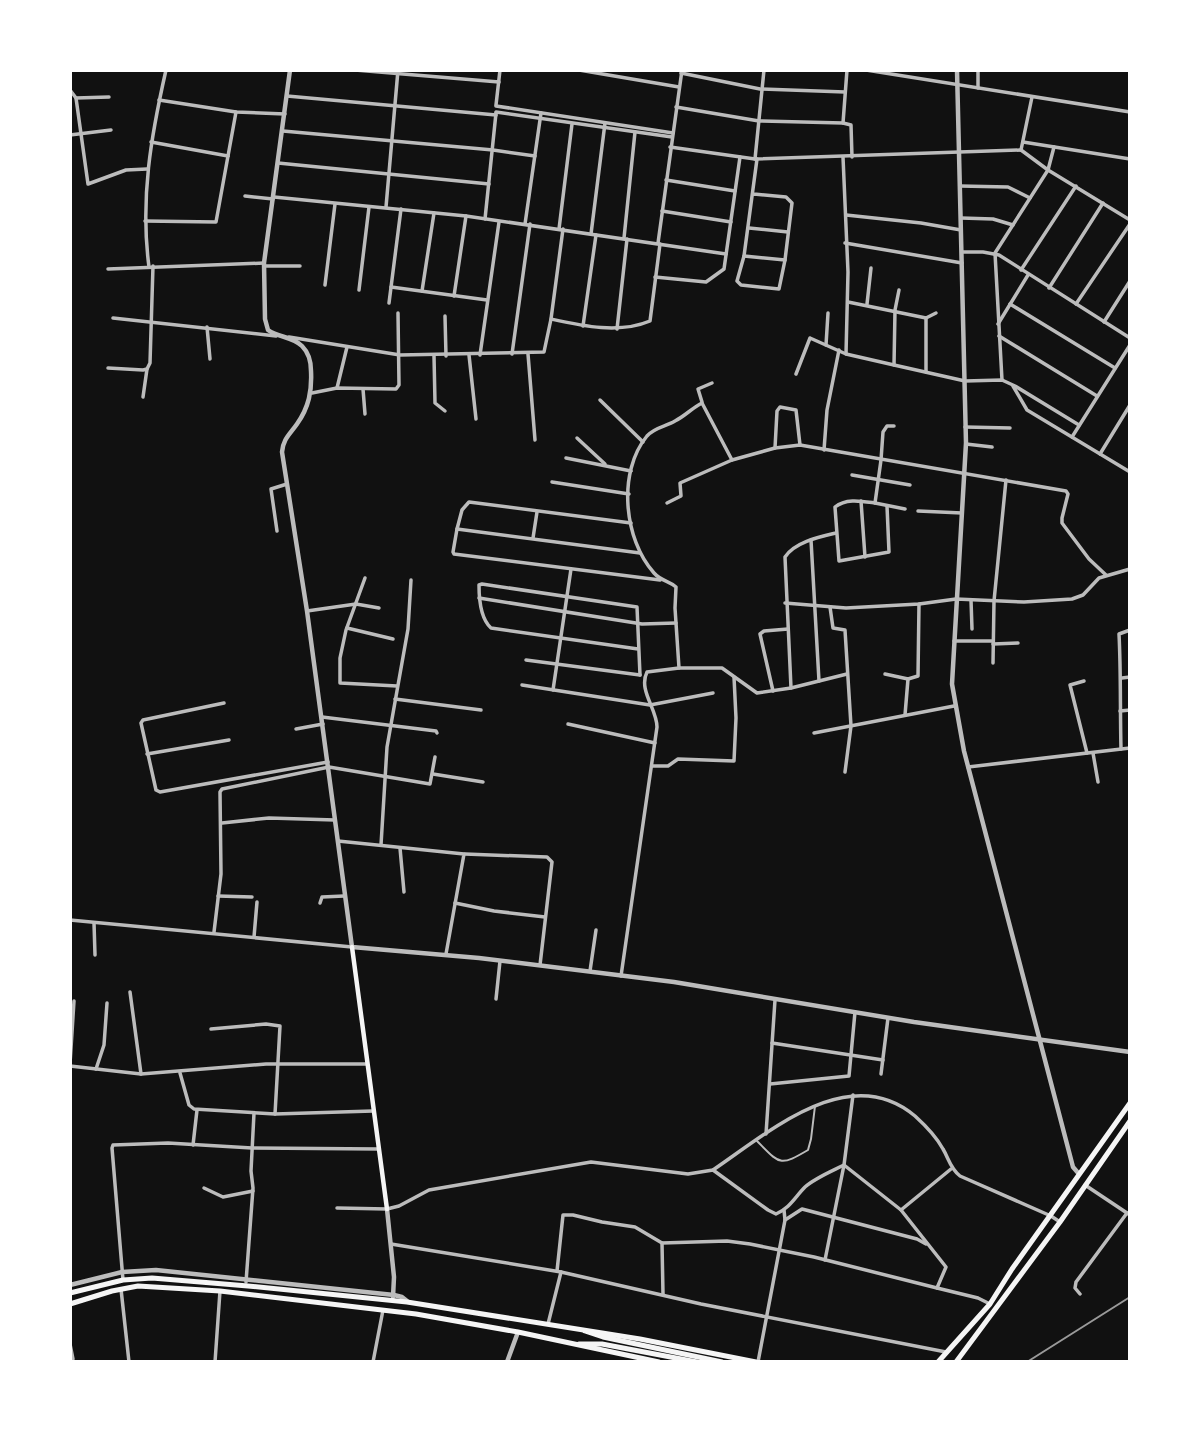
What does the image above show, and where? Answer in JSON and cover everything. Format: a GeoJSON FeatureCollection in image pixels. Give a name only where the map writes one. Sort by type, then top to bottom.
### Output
{"type":"FeatureCollection","features":[{"type":"Feature","properties":{"kind":"main road"},"geometry":{"type":"LineString","coordinates":[[352,947],[387,1209]]}},
{"type":"Feature","properties":{"kind":"main road"},"geometry":{"type":"LineString","coordinates":[[938,1362],[949,1353],[990,1304],[1130,1103]]}},
{"type":"Feature","properties":{"kind":"main road"},"geometry":{"type":"LineString","coordinates":[[957,1362],[1130,1121]]}},
{"type":"Feature","properties":{"kind":"main road"},"geometry":{"type":"LineString","coordinates":[[183,1279],[184,1272]]}},
{"type":"Feature","properties":{"kind":"main road"},"geometry":{"type":"LineString","coordinates":[[70,1293],[123,1280],[183,1279],[393,1298],[757,1362]]}},
{"type":"Feature","properties":{"kind":"main road"},"geometry":{"type":"LineString","coordinates":[[78,1283],[80,1291]]}},
{"type":"Feature","properties":{"kind":"main road"},"geometry":{"type":"LineString","coordinates":[[70,1304],[121,1289],[177,1287],[220,1291],[416,1314],[518,1332],[659,1362]]}},
{"type":"Feature","properties":{"kind":"main road"},"geometry":{"type":"LineString","coordinates":[[580,1329],[591,1335],[696,1362]]}},
{"type":"Feature","properties":{"kind":"main road"},"geometry":{"type":"LineString","coordinates":[[578,1344],[640,1348],[722,1362]]}},
{"type":"Feature","properties":{"kind":"street"},"geometry":{"type":"LineString","coordinates":[[143,397],[150,363],[152,322],[151,267],[145,221],[147,169],[166,70]]}},
{"type":"Feature","properties":{"kind":"street"},"geometry":{"type":"LineString","coordinates":[[276,336],[266,325],[264,265],[290,70]]}},
{"type":"Feature","properties":{"kind":"street"},"geometry":{"type":"LineString","coordinates":[[355,70],[499,82]]}},
{"type":"Feature","properties":{"kind":"street"},"geometry":{"type":"LineString","coordinates":[[485,219],[500,70]]}},
{"type":"Feature","properties":{"kind":"street"},"geometry":{"type":"LineString","coordinates":[[579,70],[679,87]]}},
{"type":"Feature","properties":{"kind":"street"},"geometry":{"type":"LineString","coordinates":[[754,194],[786,197],[791,200],[785,260],[780,286],[775,290],[741,285],[737,281],[754,194],[760,89],[764,70]]}},
{"type":"Feature","properties":{"kind":"street"},"geometry":{"type":"LineString","coordinates":[[843,123],[847,70]]}},
{"type":"Feature","properties":{"kind":"street"},"geometry":{"type":"LineString","coordinates":[[866,70],[1130,112]]}},
{"type":"Feature","properties":{"kind":"street"},"geometry":{"type":"LineString","coordinates":[[957,70],[966,443],[952,684],[954,706],[1073,1167],[1079,1174]]}},
{"type":"Feature","properties":{"kind":"street"},"geometry":{"type":"LineString","coordinates":[[978,70],[978,88]]}},
{"type":"Feature","properties":{"kind":"street"},"geometry":{"type":"LineString","coordinates":[[551,319],[583,326],[617,328],[647,323],[651,317],[681,71],[760,89],[845,92]]}},
{"type":"Feature","properties":{"kind":"street"},"geometry":{"type":"LineString","coordinates":[[386,208],[398,72]]}},
{"type":"Feature","properties":{"kind":"street"},"geometry":{"type":"LineString","coordinates":[[70,90],[76,98],[88,184],[126,170],[147,169]]}},
{"type":"Feature","properties":{"kind":"street"},"geometry":{"type":"LineString","coordinates":[[287,96],[496,114],[672,135]]}},
{"type":"Feature","properties":{"kind":"street"},"geometry":{"type":"LineString","coordinates":[[76,98],[109,97]]}},
{"type":"Feature","properties":{"kind":"street"},"geometry":{"type":"LineString","coordinates":[[1021,150],[1032,97]]}},
{"type":"Feature","properties":{"kind":"street"},"geometry":{"type":"LineString","coordinates":[[159,100],[236,112],[285,114]]}},
{"type":"Feature","properties":{"kind":"street"},"geometry":{"type":"LineString","coordinates":[[496,106],[605,126]]}},
{"type":"Feature","properties":{"kind":"street"},"geometry":{"type":"LineString","coordinates":[[676,107],[759,121],[851,125],[852,157]]}},
{"type":"Feature","properties":{"kind":"street"},"geometry":{"type":"LineString","coordinates":[[145,221],[216,222],[236,112]]}},
{"type":"Feature","properties":{"kind":"street"},"geometry":{"type":"LineString","coordinates":[[512,354],[541,113]]}},
{"type":"Feature","properties":{"kind":"street"},"geometry":{"type":"LineString","coordinates":[[113,318],[289,337],[400,355],[528,354],[546,351],[572,124]]}},
{"type":"Feature","properties":{"kind":"street"},"geometry":{"type":"LineString","coordinates":[[583,326],[605,126]]}},
{"type":"Feature","properties":{"kind":"street"},"geometry":{"type":"LineString","coordinates":[[70,135],[111,130]]}},
{"type":"Feature","properties":{"kind":"street"},"geometry":{"type":"LineString","coordinates":[[617,328],[636,130]]}},
{"type":"Feature","properties":{"kind":"street"},"geometry":{"type":"LineString","coordinates":[[283,131],[536,156]]}},
{"type":"Feature","properties":{"kind":"street"},"geometry":{"type":"LineString","coordinates":[[151,142],[229,157]]}},
{"type":"Feature","properties":{"kind":"street"},"geometry":{"type":"LineString","coordinates":[[1023,142],[1130,159]]}},
{"type":"Feature","properties":{"kind":"street"},"geometry":{"type":"LineString","coordinates":[[670,147],[756,159],[1021,150],[1130,222],[1076,304]]}},
{"type":"Feature","properties":{"kind":"street"},"geometry":{"type":"LineString","coordinates":[[1002,380],[995,253],[1048,170],[1054,147]]}},
{"type":"Feature","properties":{"kind":"street"},"geometry":{"type":"LineString","coordinates":[[655,277],[706,282],[724,269],[740,157]]}},
{"type":"Feature","properties":{"kind":"street"},"geometry":{"type":"LineString","coordinates":[[843,157],[848,302],[846,354]]}},
{"type":"Feature","properties":{"kind":"street"},"geometry":{"type":"LineString","coordinates":[[278,163],[489,184]]}},
{"type":"Feature","properties":{"kind":"street"},"geometry":{"type":"LineString","coordinates":[[666,180],[735,191]]}},
{"type":"Feature","properties":{"kind":"street"},"geometry":{"type":"LineString","coordinates":[[960,186],[1008,187],[1030,198]]}},
{"type":"Feature","properties":{"kind":"street"},"geometry":{"type":"LineString","coordinates":[[1021,270],[1076,186]]}},
{"type":"Feature","properties":{"kind":"street"},"geometry":{"type":"LineString","coordinates":[[245,196],[466,216],[726,254]]}},
{"type":"Feature","properties":{"kind":"street"},"geometry":{"type":"LineString","coordinates":[[1049,288],[1103,203]]}},
{"type":"Feature","properties":{"kind":"street"},"geometry":{"type":"LineString","coordinates":[[325,285],[335,204]]}},
{"type":"Feature","properties":{"kind":"street"},"geometry":{"type":"LineString","coordinates":[[359,290],[369,207]]}},
{"type":"Feature","properties":{"kind":"street"},"geometry":{"type":"LineString","coordinates":[[389,303],[401,209]]}},
{"type":"Feature","properties":{"kind":"street"},"geometry":{"type":"LineString","coordinates":[[662,211],[731,222]]}},
{"type":"Feature","properties":{"kind":"street"},"geometry":{"type":"LineString","coordinates":[[422,291],[434,213]]}},
{"type":"Feature","properties":{"kind":"street"},"geometry":{"type":"LineString","coordinates":[[454,296],[466,216]]}},
{"type":"Feature","properties":{"kind":"street"},"geometry":{"type":"LineString","coordinates":[[845,216],[921,223],[961,230]]}},
{"type":"Feature","properties":{"kind":"street"},"geometry":{"type":"LineString","coordinates":[[961,218],[993,219],[1013,225]]}},
{"type":"Feature","properties":{"kind":"street"},"geometry":{"type":"LineString","coordinates":[[480,355],[499,221]]}},
{"type":"Feature","properties":{"kind":"street"},"geometry":{"type":"LineString","coordinates":[[749,228],[788,232]]}},
{"type":"Feature","properties":{"kind":"street"},"geometry":{"type":"LineString","coordinates":[[845,243],[962,263]]}},
{"type":"Feature","properties":{"kind":"street"},"geometry":{"type":"LineString","coordinates":[[962,252],[995,253],[1130,338]]}},
{"type":"Feature","properties":{"kind":"street"},"geometry":{"type":"LineString","coordinates":[[744,256],[785,260]]}},
{"type":"Feature","properties":{"kind":"street"},"geometry":{"type":"LineString","coordinates":[[108,269],[300,266]]}},
{"type":"Feature","properties":{"kind":"street"},"geometry":{"type":"LineString","coordinates":[[867,304],[871,268]]}},
{"type":"Feature","properties":{"kind":"street"},"geometry":{"type":"LineString","coordinates":[[998,324],[1028,275]]}},
{"type":"Feature","properties":{"kind":"street"},"geometry":{"type":"LineString","coordinates":[[1104,322],[1130,281]]}},
{"type":"Feature","properties":{"kind":"street"},"geometry":{"type":"LineString","coordinates":[[391,287],[487,300]]}},
{"type":"Feature","properties":{"kind":"street"},"geometry":{"type":"LineString","coordinates":[[894,365],[895,310],[899,290]]}},
{"type":"Feature","properties":{"kind":"street"},"geometry":{"type":"LineString","coordinates":[[848,302],[926,318],[936,313]]}},
{"type":"Feature","properties":{"kind":"street"},"geometry":{"type":"LineString","coordinates":[[1010,304],[1115,368]]}},
{"type":"Feature","properties":{"kind":"street"},"geometry":{"type":"LineString","coordinates":[[312,393],[337,388],[396,390],[399,385],[400,355],[398,313]]}},
{"type":"Feature","properties":{"kind":"street"},"geometry":{"type":"LineString","coordinates":[[826,345],[828,313]]}},
{"type":"Feature","properties":{"kind":"street"},"geometry":{"type":"LineString","coordinates":[[445,316],[446,356]]}},
{"type":"Feature","properties":{"kind":"street"},"geometry":{"type":"LineString","coordinates":[[926,318],[926,372]]}},
{"type":"Feature","properties":{"kind":"street"},"geometry":{"type":"LineString","coordinates":[[207,327],[210,359]]}},
{"type":"Feature","properties":{"kind":"street"},"geometry":{"type":"LineString","coordinates":[[999,336],[1097,396]]}},
{"type":"Feature","properties":{"kind":"street"},"geometry":{"type":"LineString","coordinates":[[289,337],[300,344],[308,354],[312,393],[298,423],[285,439],[282,452],[323,717],[352,947]]}},
{"type":"Feature","properties":{"kind":"street"},"geometry":{"type":"LineString","coordinates":[[796,374],[808,339],[812,339],[846,354],[965,381],[1002,380],[1079,425]]}},
{"type":"Feature","properties":{"kind":"street"},"geometry":{"type":"LineString","coordinates":[[1072,437],[1130,345]]}},
{"type":"Feature","properties":{"kind":"street"},"geometry":{"type":"LineString","coordinates":[[337,388],[347,347]]}},
{"type":"Feature","properties":{"kind":"street"},"geometry":{"type":"LineString","coordinates":[[824,450],[827,410],[839,350]]}},
{"type":"Feature","properties":{"kind":"street"},"geometry":{"type":"LineString","coordinates":[[528,354],[535,440]]}},
{"type":"Feature","properties":{"kind":"street"},"geometry":{"type":"LineString","coordinates":[[469,355],[476,419]]}},
{"type":"Feature","properties":{"kind":"street"},"geometry":{"type":"LineString","coordinates":[[434,356],[435,403],[444,411]]}},
{"type":"Feature","properties":{"kind":"street"},"geometry":{"type":"LineString","coordinates":[[108,369],[147,369]]}},
{"type":"Feature","properties":{"kind":"street"},"geometry":{"type":"LineString","coordinates":[[712,383],[698,389],[732,460]]}},
{"type":"Feature","properties":{"kind":"street"},"geometry":{"type":"LineString","coordinates":[[1012,384],[1027,410],[1129,470]]}},
{"type":"Feature","properties":{"kind":"street"},"geometry":{"type":"LineString","coordinates":[[363,388],[365,414]]}},
{"type":"Feature","properties":{"kind":"street"},"geometry":{"type":"LineString","coordinates":[[600,400],[643,442]]}},
{"type":"Feature","properties":{"kind":"street"},"geometry":{"type":"LineString","coordinates":[[662,581],[640,553],[631,523],[631,471],[635,455],[655,429],[674,421],[702,402]]}},
{"type":"Feature","properties":{"kind":"street"},"geometry":{"type":"LineString","coordinates":[[1100,454],[1130,405]]}},
{"type":"Feature","properties":{"kind":"street"},"geometry":{"type":"LineString","coordinates":[[775,448],[776,411],[780,407],[796,410],[800,445]]}},
{"type":"Feature","properties":{"kind":"street"},"geometry":{"type":"LineString","coordinates":[[875,503],[883,432],[886,427],[894,426]]}},
{"type":"Feature","properties":{"kind":"street"},"geometry":{"type":"LineString","coordinates":[[965,427],[1010,428]]}},
{"type":"Feature","properties":{"kind":"street"},"geometry":{"type":"LineString","coordinates":[[577,438],[607,466]]}},
{"type":"Feature","properties":{"kind":"street"},"geometry":{"type":"LineString","coordinates":[[966,443],[992,447]]}},
{"type":"Feature","properties":{"kind":"street"},"geometry":{"type":"LineString","coordinates":[[667,503],[681,496],[680,483],[732,460],[775,448],[800,445],[1068,492],[1062,522],[1089,559],[1106,575]]}},
{"type":"Feature","properties":{"kind":"street"},"geometry":{"type":"LineString","coordinates":[[566,458],[631,471]]}},
{"type":"Feature","properties":{"kind":"street"},"geometry":{"type":"LineString","coordinates":[[852,475],[910,485]]}},
{"type":"Feature","properties":{"kind":"street"},"geometry":{"type":"LineString","coordinates":[[993,663],[993,601],[1006,480]]}},
{"type":"Feature","properties":{"kind":"street"},"geometry":{"type":"LineString","coordinates":[[552,482],[629,494]]}},
{"type":"Feature","properties":{"kind":"street"},"geometry":{"type":"LineString","coordinates":[[277,531],[271,489],[287,484]]}},
{"type":"Feature","properties":{"kind":"street"},"geometry":{"type":"LineString","coordinates":[[861,501],[865,557]]}},
{"type":"Feature","properties":{"kind":"street"},"geometry":{"type":"LineString","coordinates":[[887,506],[890,551],[839,561],[836,505],[861,501],[905,509]]}},
{"type":"Feature","properties":{"kind":"street"},"geometry":{"type":"LineString","coordinates":[[631,523],[468,502],[462,510],[454,554],[662,581],[676,587],[679,668]]}},
{"type":"Feature","properties":{"kind":"street"},"geometry":{"type":"LineString","coordinates":[[918,511],[962,513]]}},
{"type":"Feature","properties":{"kind":"street"},"geometry":{"type":"LineString","coordinates":[[533,538],[537,512]]}},
{"type":"Feature","properties":{"kind":"street"},"geometry":{"type":"LineString","coordinates":[[457,529],[640,553]]}},
{"type":"Feature","properties":{"kind":"street"},"geometry":{"type":"LineString","coordinates":[[791,688],[785,603],[785,557],[787,553],[811,539],[836,533]]}},
{"type":"Feature","properties":{"kind":"street"},"geometry":{"type":"LineString","coordinates":[[811,539],[819,681]]}},
{"type":"Feature","properties":{"kind":"street"},"geometry":{"type":"LineString","coordinates":[[553,690],[571,569]]}},
{"type":"Feature","properties":{"kind":"street"},"geometry":{"type":"LineString","coordinates":[[785,603],[830,607],[919,604],[956,599],[1024,602],[1077,598],[1099,578],[1130,569]]}},
{"type":"Feature","properties":{"kind":"street"},"geometry":{"type":"LineString","coordinates":[[365,578],[346,628],[340,658],[341,684],[397,687]]}},
{"type":"Feature","properties":{"kind":"street"},"geometry":{"type":"LineString","coordinates":[[382,845],[384,776],[408,629],[411,580]]}},
{"type":"Feature","properties":{"kind":"street"},"geometry":{"type":"LineString","coordinates":[[621,976],[657,722],[642,677],[638,649],[638,609],[634,606],[479,585],[479,598],[488,626],[638,649]]}},
{"type":"Feature","properties":{"kind":"street"},"geometry":{"type":"LineString","coordinates":[[479,598],[637,623],[676,623]]}},
{"type":"Feature","properties":{"kind":"street"},"geometry":{"type":"LineString","coordinates":[[971,600],[972,628]]}},
{"type":"Feature","properties":{"kind":"street"},"geometry":{"type":"LineString","coordinates":[[307,611],[356,604],[379,608]]}},
{"type":"Feature","properties":{"kind":"street"},"geometry":{"type":"LineString","coordinates":[[885,674],[917,678],[919,604]]}},
{"type":"Feature","properties":{"kind":"street"},"geometry":{"type":"LineString","coordinates":[[830,607],[833,628],[845,630],[850,726],[845,772]]}},
{"type":"Feature","properties":{"kind":"street"},"geometry":{"type":"LineString","coordinates":[[346,628],[393,639]]}},
{"type":"Feature","properties":{"kind":"street"},"geometry":{"type":"LineString","coordinates":[[772,691],[760,634],[764,631],[788,629]]}},
{"type":"Feature","properties":{"kind":"street"},"geometry":{"type":"LineString","coordinates":[[1121,749],[1119,711],[1122,678],[1119,634],[1130,631]]}},
{"type":"Feature","properties":{"kind":"street"},"geometry":{"type":"LineString","coordinates":[[954,641],[1018,643]]}},
{"type":"Feature","properties":{"kind":"street"},"geometry":{"type":"LineString","coordinates":[[526,660],[642,677]]}},
{"type":"Feature","properties":{"kind":"street"},"geometry":{"type":"LineString","coordinates":[[642,677],[653,670],[719,667],[750,689],[764,693],[847,674]]}},
{"type":"Feature","properties":{"kind":"street"},"geometry":{"type":"LineString","coordinates":[[652,766],[668,766],[678,759],[734,761],[734,677]]}},
{"type":"Feature","properties":{"kind":"street"},"geometry":{"type":"LineString","coordinates":[[1122,678],[1130,677]]}},
{"type":"Feature","properties":{"kind":"street"},"geometry":{"type":"LineString","coordinates":[[905,715],[908,678]]}},
{"type":"Feature","properties":{"kind":"street"},"geometry":{"type":"LineString","coordinates":[[1084,681],[1070,685],[1098,782]]}},
{"type":"Feature","properties":{"kind":"street"},"geometry":{"type":"LineString","coordinates":[[522,685],[650,705],[713,693]]}},
{"type":"Feature","properties":{"kind":"street"},"geometry":{"type":"LineString","coordinates":[[395,699],[481,710]]}},
{"type":"Feature","properties":{"kind":"street"},"geometry":{"type":"LineString","coordinates":[[224,703],[143,720],[141,723],[147,754],[157,792],[328,765],[430,784],[435,757]]}},
{"type":"Feature","properties":{"kind":"street"},"geometry":{"type":"LineString","coordinates":[[814,733],[954,706]]}},
{"type":"Feature","properties":{"kind":"street"},"geometry":{"type":"LineString","coordinates":[[1119,711],[1130,710]]}},
{"type":"Feature","properties":{"kind":"street"},"geometry":{"type":"LineString","coordinates":[[323,717],[391,724],[437,733]]}},
{"type":"Feature","properties":{"kind":"street"},"geometry":{"type":"LineString","coordinates":[[296,729],[323,724]]}},
{"type":"Feature","properties":{"kind":"street"},"geometry":{"type":"LineString","coordinates":[[568,724],[655,743]]}},
{"type":"Feature","properties":{"kind":"street"},"geometry":{"type":"LineString","coordinates":[[147,754],[229,740]]}},
{"type":"Feature","properties":{"kind":"street"},"geometry":{"type":"LineString","coordinates":[[968,767],[1130,748]]}},
{"type":"Feature","properties":{"kind":"street"},"geometry":{"type":"LineString","coordinates":[[214,932],[222,789],[328,765]]}},
{"type":"Feature","properties":{"kind":"street"},"geometry":{"type":"LineString","coordinates":[[433,775],[483,782]]}},
{"type":"Feature","properties":{"kind":"street"},"geometry":{"type":"LineString","coordinates":[[222,823],[270,818],[335,820]]}},
{"type":"Feature","properties":{"kind":"street"},"geometry":{"type":"LineString","coordinates":[[338,841],[464,854],[547,857],[552,862],[540,965]]}},
{"type":"Feature","properties":{"kind":"street"},"geometry":{"type":"LineString","coordinates":[[400,848],[404,892]]}},
{"type":"Feature","properties":{"kind":"street"},"geometry":{"type":"LineString","coordinates":[[446,954],[464,854]]}},
{"type":"Feature","properties":{"kind":"street"},"geometry":{"type":"LineString","coordinates":[[218,896],[252,897]]}},
{"type":"Feature","properties":{"kind":"street"},"geometry":{"type":"LineString","coordinates":[[320,903],[322,897],[346,896]]}},
{"type":"Feature","properties":{"kind":"street"},"geometry":{"type":"LineString","coordinates":[[254,937],[257,902]]}},
{"type":"Feature","properties":{"kind":"street"},"geometry":{"type":"LineString","coordinates":[[455,903],[545,917]]}},
{"type":"Feature","properties":{"kind":"street"},"geometry":{"type":"LineString","coordinates":[[70,920],[446,954],[590,971],[1130,1052]]}},
{"type":"Feature","properties":{"kind":"street"},"geometry":{"type":"LineString","coordinates":[[94,923],[95,955]]}},
{"type":"Feature","properties":{"kind":"street"},"geometry":{"type":"LineString","coordinates":[[590,971],[596,930]]}},
{"type":"Feature","properties":{"kind":"street"},"geometry":{"type":"LineString","coordinates":[[496,999],[500,961]]}},
{"type":"Feature","properties":{"kind":"street"},"geometry":{"type":"LineString","coordinates":[[131,992],[141,1074]]}},
{"type":"Feature","properties":{"kind":"street"},"geometry":{"type":"LineString","coordinates":[[766,1134],[775,999]]}},
{"type":"Feature","properties":{"kind":"street"},"geometry":{"type":"LineString","coordinates":[[74,1001],[70,1065],[141,1074],[278,1064],[367,1064]]}},
{"type":"Feature","properties":{"kind":"street"},"geometry":{"type":"LineString","coordinates":[[96,1069],[104,1045],[107,1003]]}},
{"type":"Feature","properties":{"kind":"street"},"geometry":{"type":"LineString","coordinates":[[769,1084],[849,1076],[855,1012]]}},
{"type":"Feature","properties":{"kind":"street"},"geometry":{"type":"LineString","coordinates":[[881,1074],[888,1017]]}},
{"type":"Feature","properties":{"kind":"street"},"geometry":{"type":"LineString","coordinates":[[211,1029],[278,1025],[275,1114]]}},
{"type":"Feature","properties":{"kind":"street"},"geometry":{"type":"LineString","coordinates":[[772,1043],[883,1060]]}},
{"type":"Feature","properties":{"kind":"street"},"geometry":{"type":"LineString","coordinates":[[180,1073],[189,1105],[197,1110],[275,1114],[373,1111]]}},
{"type":"Feature","properties":{"kind":"street"},"geometry":{"type":"LineString","coordinates":[[825,1260],[844,1165],[853,1095]]}},
{"type":"Feature","properties":{"kind":"street"},"geometry":{"type":"LineString","coordinates":[[337,1208],[387,1209],[399,1206],[429,1190],[591,1162],[688,1174],[713,1170],[756,1140],[815,1105],[853,1095],[877,1097],[896,1103],[912,1114],[937,1140],[952,1169],[960,1176],[1060,1222]]}},
{"type":"Feature","properties":{"kind":"street"},"geometry":{"type":"LineString","coordinates":[[193,1145],[197,1110]]}},
{"type":"Feature","properties":{"kind":"street"},"geometry":{"type":"LineString","coordinates":[[246,1285],[253,1191],[251,1175],[254,1113]]}},
{"type":"Feature","properties":{"kind":"street"},"geometry":{"type":"LineString","coordinates":[[123,1280],[111,1148],[113,1145],[144,1143],[252,1148],[379,1149]]}},
{"type":"Feature","properties":{"kind":"street"},"geometry":{"type":"LineString","coordinates":[[844,1165],[901,1210],[946,1266],[937,1289]]}},
{"type":"Feature","properties":{"kind":"street"},"geometry":{"type":"LineString","coordinates":[[713,1170],[776,1214],[784,1210],[806,1186],[844,1165]]}},
{"type":"Feature","properties":{"kind":"street"},"geometry":{"type":"LineString","coordinates":[[901,1210],[952,1169]]}},
{"type":"Feature","properties":{"kind":"street"},"geometry":{"type":"LineString","coordinates":[[1080,1294],[1074,1286],[1076,1282],[1128,1214],[1085,1185]]}},
{"type":"Feature","properties":{"kind":"street"},"geometry":{"type":"LineString","coordinates":[[204,1188],[223,1198],[253,1191]]}},
{"type":"Feature","properties":{"kind":"street"},"geometry":{"type":"LineString","coordinates":[[387,1209],[393,1298]]}},
{"type":"Feature","properties":{"kind":"street"},"geometry":{"type":"LineString","coordinates":[[785,1220],[802,1209],[917,1239],[928,1245]]}},
{"type":"Feature","properties":{"kind":"street"},"geometry":{"type":"LineString","coordinates":[[757,1362],[785,1220],[784,1210]]}},
{"type":"Feature","properties":{"kind":"street"},"geometry":{"type":"LineString","coordinates":[[548,1324],[559,1271],[563,1215],[635,1227],[662,1243],[727,1241],[779,1249],[978,1298],[990,1304]]}},
{"type":"Feature","properties":{"kind":"street"},"geometry":{"type":"LineString","coordinates":[[662,1243],[663,1295]]}},
{"type":"Feature","properties":{"kind":"street"},"geometry":{"type":"LineString","coordinates":[[391,1244],[559,1271],[767,1318],[949,1353]]}},
{"type":"Feature","properties":{"kind":"street"},"geometry":{"type":"LineString","coordinates":[[70,1285],[122,1272],[145,1270],[246,1278],[371,1296]]}},
{"type":"Feature","properties":{"kind":"street"},"geometry":{"type":"LineString","coordinates":[[121,1289],[129,1362]]}},
{"type":"Feature","properties":{"kind":"street"},"geometry":{"type":"LineString","coordinates":[[215,1362],[220,1291]]}},
{"type":"Feature","properties":{"kind":"street"},"geometry":{"type":"LineString","coordinates":[[373,1362],[383,1310]]}},
{"type":"Feature","properties":{"kind":"street"},"geometry":{"type":"LineString","coordinates":[[507,1362],[518,1332]]}},
{"type":"Feature","properties":{"kind":"street"},"geometry":{"type":"LineString","coordinates":[[70,1343],[73,1359]]}},
{"type":"Feature","properties":{"kind":"lane"},"geometry":{"type":"LineString","coordinates":[[756,1140],[776,1160],[788,1161],[808,1150],[815,1105]]}},
{"type":"Feature","properties":{"kind":"railway"},"geometry":{"type":"LineString","coordinates":[[1027,1362],[1130,1297]]}}]}
